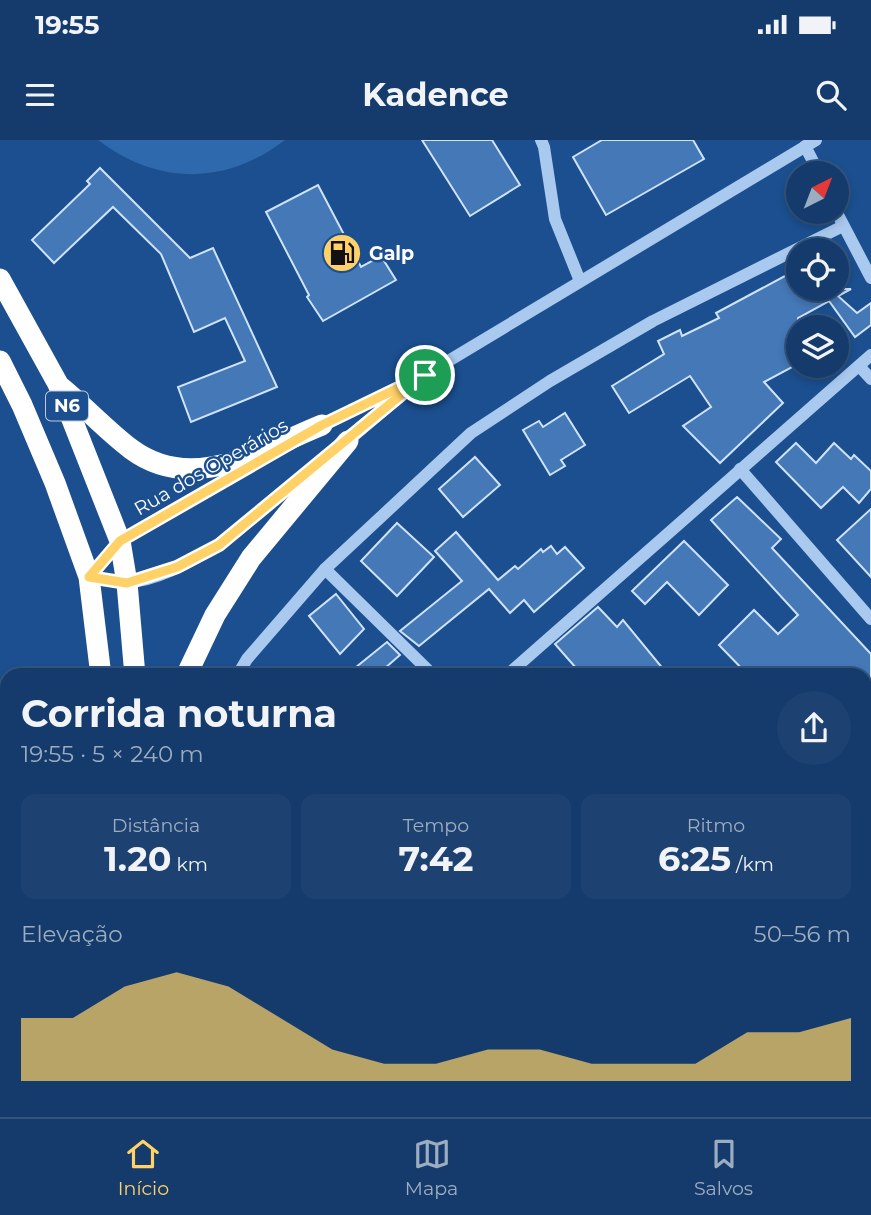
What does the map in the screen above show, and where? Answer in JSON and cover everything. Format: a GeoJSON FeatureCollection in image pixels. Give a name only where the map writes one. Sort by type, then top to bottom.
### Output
{"type":"FeatureCollection","features":[{"type":"Feature","properties":{"kind":"highway","name":"N6"},"geometry":{"type":"LineString","coordinates":[[0,279],[58,384],[120,541],[127,583],[134,668]]}},
{"type":"Feature","properties":{"kind":"highway","name":"N6"},"geometry":{"type":"LineString","coordinates":[[0,361],[55,483],[89,577],[100,668]]}},
{"type":"Feature","properties":{"kind":"highway"},"geometry":{"type":"LineString","coordinates":[[58,384],[130,448],[152,462],[181,471],[209,469],[322,425]]}},
{"type":"Feature","properties":{"kind":"highway"},"geometry":{"type":"LineString","coordinates":[[190,668],[215,615],[251,558],[348,440]]}},
{"type":"Feature","properties":{"kind":"street"},"geometry":{"type":"LineString","coordinates":[[556,140],[542,144],[555,219],[580,281]]}},
{"type":"Feature","properties":{"kind":"street"},"geometry":{"type":"LineString","coordinates":[[810,143],[815,161]]}},
{"type":"Feature","properties":{"kind":"street","name":"Rua dos Operários"},"geometry":{"type":"LineString","coordinates":[[89,577],[120,541],[322,425],[425,375],[810,143]]}},
{"type":"Feature","properties":{"kind":"street"},"geometry":{"type":"LineString","coordinates":[[242,668],[325,569],[373,522],[482,426],[551,381],[653,321],[843,226],[871,278]]}},
{"type":"Feature","properties":{"kind":"street"},"geometry":{"type":"LineString","coordinates":[[515,668],[871,355]]}},
{"type":"Feature","properties":{"kind":"street"},"geometry":{"type":"LineString","coordinates":[[859,366],[871,379]]}},
{"type":"Feature","properties":{"kind":"street","name":"Rua dos Operários"},"geometry":{"type":"LineString","coordinates":[[89,577],[127,583],[177,567],[219,545],[425,375]]}},
{"type":"Feature","properties":{"kind":"street"},"geometry":{"type":"LineString","coordinates":[[740,470],[871,619]]}},
{"type":"Feature","properties":{"kind":"street"},"geometry":{"type":"LineString","coordinates":[[325,569],[426,668]]}},
{"type":"Feature","properties":{"kind":"shaded area"},"geometry":{"type":"Polygon","coordinates":[[[98,140],[285,140],[239,166],[191,174],[167,172],[144,165],[121,155],[98,140]]]}},
{"type":"Feature","properties":{"kind":"building"},"geometry":{"type":"Polygon","coordinates":[[[422,140],[492,140],[520,185],[470,216],[422,140]]]}},
{"type":"Feature","properties":{"kind":"building"},"geometry":{"type":"Polygon","coordinates":[[[602,140],[693,140],[704,159],[606,215],[573,157],[602,140]]]}},
{"type":"Feature","properties":{"kind":"building"},"geometry":{"type":"Polygon","coordinates":[[[100,168],[190,258],[213,248],[277,387],[191,422],[178,387],[245,361],[225,318],[194,332],[161,254],[113,207],[54,263],[32,240],[90,184],[87,181],[100,168]]]}},
{"type":"Feature","properties":{"kind":"building"},"geometry":{"type":"Polygon","coordinates":[[[318,185],[361,267],[381,256],[396,280],[323,321],[307,297],[309,295],[266,212],[318,185]]]}},
{"type":"Feature","properties":{"kind":"building"},"geometry":{"type":"Polygon","coordinates":[[[786,275],[786,301],[829,301],[803,315],[786,315],[786,370],[764,382],[783,403],[720,463],[683,426],[711,407],[690,376],[629,413],[612,386],[664,354],[658,341],[680,330],[682,336],[719,318],[716,313],[786,275]]]}},
{"type":"Feature","properties":{"kind":"building"},"geometry":{"type":"Polygon","coordinates":[[[829,301],[844,301],[857,313],[871,303],[871,325],[855,337],[849,329],[849,315],[839,315],[829,301]]]}},
{"type":"Feature","properties":{"kind":"building"},"geometry":{"type":"Polygon","coordinates":[[[565,413],[585,445],[561,460],[565,466],[550,475],[523,430],[539,421],[543,427],[565,413]]]}},
{"type":"Feature","properties":{"kind":"building"},"geometry":{"type":"Polygon","coordinates":[[[796,443],[816,463],[834,443],[851,459],[854,455],[871,471],[871,489],[859,503],[843,487],[821,508],[776,462],[796,443]]]}},
{"type":"Feature","properties":{"kind":"building"},"geometry":{"type":"Polygon","coordinates":[[[475,457],[500,485],[463,517],[439,489],[475,457]]]}},
{"type":"Feature","properties":{"kind":"building"},"geometry":{"type":"Polygon","coordinates":[[[737,497],[781,539],[772,548],[871,654],[871,668],[741,668],[719,645],[754,610],[778,634],[798,615],[711,520],[737,497]]]}},
{"type":"Feature","properties":{"kind":"building"},"geometry":{"type":"Polygon","coordinates":[[[871,509],[871,577],[837,540],[871,509]]]}},
{"type":"Feature","properties":{"kind":"building"},"geometry":{"type":"Polygon","coordinates":[[[397,523],[434,557],[397,596],[361,561],[397,523]]]}},
{"type":"Feature","properties":{"kind":"building"},"geometry":{"type":"Polygon","coordinates":[[[456,532],[498,580],[515,566],[518,569],[541,549],[543,552],[551,546],[557,554],[565,547],[584,568],[534,612],[524,600],[510,613],[489,589],[419,646],[400,631],[462,581],[435,551],[456,532]]]}},
{"type":"Feature","properties":{"kind":"building"},"geometry":{"type":"Polygon","coordinates":[[[684,541],[728,585],[699,615],[667,582],[645,604],[632,591],[684,541]]]}},
{"type":"Feature","properties":{"kind":"building"},"geometry":{"type":"Polygon","coordinates":[[[336,594],[364,629],[340,654],[309,616],[336,594]]]}},
{"type":"Feature","properties":{"kind":"building"},"geometry":{"type":"Polygon","coordinates":[[[598,607],[617,627],[623,620],[662,668],[576,668],[555,644],[598,607]]]}},
{"type":"Feature","properties":{"kind":"building"},"geometry":{"type":"Polygon","coordinates":[[[387,642],[400,655],[385,668],[355,668],[387,642]]]}},
{"type":"Feature","properties":{"kind":"place","name":"Galp"},"geometry":{"type":"Point","coordinates":[342,253]}},
{"type":"Feature","properties":{"kind":"route"},"geometry":{"type":"LineString","coordinates":[[425,375],[219,545],[177,567],[127,583],[89,577],[120,541],[322,425],[425,375]]}}]}
